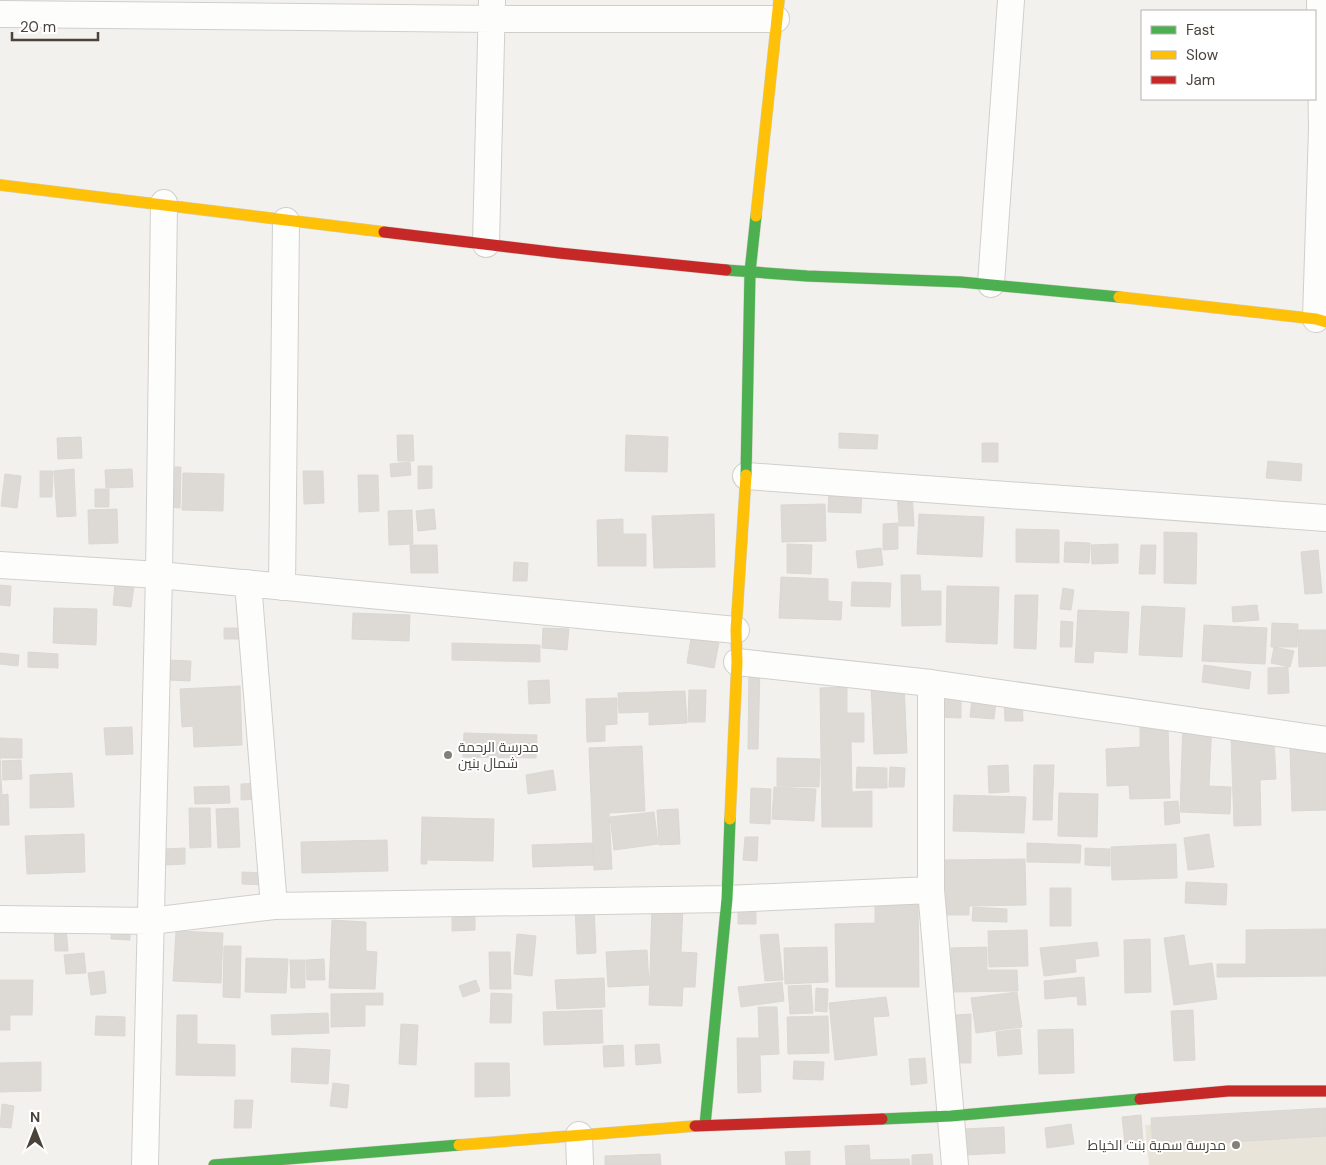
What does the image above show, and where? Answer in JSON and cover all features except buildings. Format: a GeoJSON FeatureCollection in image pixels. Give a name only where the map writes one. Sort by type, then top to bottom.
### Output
{"type":"FeatureCollection","features":[{"type":"Feature","properties":{"kind":"street"},"geometry":{"type":"LineString","coordinates":[[991,284],[1011,0]]}},
{"type":"Feature","properties":{"kind":"street"},"geometry":{"type":"LineString","coordinates":[[0,185],[486,244],[750,272],[991,284],[1321,321],[1324,129],[1320,0]]}},
{"type":"Feature","properties":{"kind":"street"},"geometry":{"type":"LineString","coordinates":[[486,244],[492,9]]}},
{"type":"Feature","properties":{"kind":"street"},"geometry":{"type":"LineString","coordinates":[[0,14],[492,9],[777,10],[750,272],[746,476],[736,630],[737,662],[727,899],[705,1125]]}},
{"type":"Feature","properties":{"kind":"street"},"geometry":{"type":"LineString","coordinates":[[145,1165],[159,575],[164,204]]}},
{"type":"Feature","properties":{"kind":"street"},"geometry":{"type":"LineString","coordinates":[[282,587],[286,220]]}},
{"type":"Feature","properties":{"kind":"street"},"geometry":{"type":"LineString","coordinates":[[746,476],[1326,518]]}},
{"type":"Feature","properties":{"kind":"street"},"geometry":{"type":"LineString","coordinates":[[0,565],[159,575],[736,630]]}},
{"type":"Feature","properties":{"kind":"street"},"geometry":{"type":"LineString","coordinates":[[248,583],[274,906]]}},
{"type":"Feature","properties":{"kind":"street"},"geometry":{"type":"LineString","coordinates":[[737,662],[930,683],[1326,740]]}},
{"type":"Feature","properties":{"kind":"street"},"geometry":{"type":"LineString","coordinates":[[930,683],[931,890],[955,1165]]}},
{"type":"Feature","properties":{"kind":"street"},"geometry":{"type":"LineString","coordinates":[[0,919],[151,921],[274,906],[727,899],[931,890]]}},
{"type":"Feature","properties":{"kind":"street"},"geometry":{"type":"LineString","coordinates":[[214,1165],[705,1125],[951,1116],[1228,1092],[1326,1091]]}},
{"type":"Feature","properties":{"kind":"street"},"geometry":{"type":"LineString","coordinates":[[579,1135],[580,1165]]}},
{"type":"Feature","properties":{"kind":"shaded area","name":"مدرسة سمية بنت الخياط"},"geometry":{"type":"Polygon","coordinates":[[[1326,1109],[1326,1165],[1149,1165],[1145,1125],[1326,1109]]]}},
{"type":"Feature","properties":{"kind":"traffic: fast"},"geometry":{"type":"LineString","coordinates":[[746,475],[750,272],[756,216]]}},
{"type":"Feature","properties":{"kind":"traffic: fast"},"geometry":{"type":"LineString","coordinates":[[726,270],[807,276],[961,282],[1119,297]]}},
{"type":"Feature","properties":{"kind":"traffic: fast"},"geometry":{"type":"LineString","coordinates":[[705,1125],[727,899],[730,819]]}},
{"type":"Feature","properties":{"kind":"traffic: fast"},"geometry":{"type":"LineString","coordinates":[[882,1119],[951,1116],[1140,1099]]}},
{"type":"Feature","properties":{"kind":"traffic: fast"},"geometry":{"type":"LineString","coordinates":[[214,1165],[459,1145]]}},
{"type":"Feature","properties":{"kind":"traffic: slow"},"geometry":{"type":"LineString","coordinates":[[756,216],[779,0]]}},
{"type":"Feature","properties":{"kind":"traffic: slow"},"geometry":{"type":"LineString","coordinates":[[0,185],[384,232]]}},
{"type":"Feature","properties":{"kind":"traffic: slow"},"geometry":{"type":"LineString","coordinates":[[1119,297],[1316,319],[1326,322]]}},
{"type":"Feature","properties":{"kind":"traffic: slow"},"geometry":{"type":"LineString","coordinates":[[730,819],[737,662],[736,630],[746,475]]}},
{"type":"Feature","properties":{"kind":"traffic: slow"},"geometry":{"type":"LineString","coordinates":[[459,1145],[695,1126]]}},
{"type":"Feature","properties":{"kind":"traffic: jam"},"geometry":{"type":"LineString","coordinates":[[384,232],[559,253],[726,270]]}},
{"type":"Feature","properties":{"kind":"traffic: jam"},"geometry":{"type":"LineString","coordinates":[[1140,1099],[1228,1091],[1326,1091]]}},
{"type":"Feature","properties":{"kind":"traffic: jam"},"geometry":{"type":"LineString","coordinates":[[695,1126],[882,1119]]}},
{"type":"Feature","properties":{"kind":"place","name":"مدرسة الرحمة شمال بنين"},"geometry":{"type":"Point","coordinates":[448,755]}},
{"type":"Feature","properties":{"kind":"place","name":"مدرسة سمية بنت الخياط"},"geometry":{"type":"Point","coordinates":[1236,1145]}}]}
